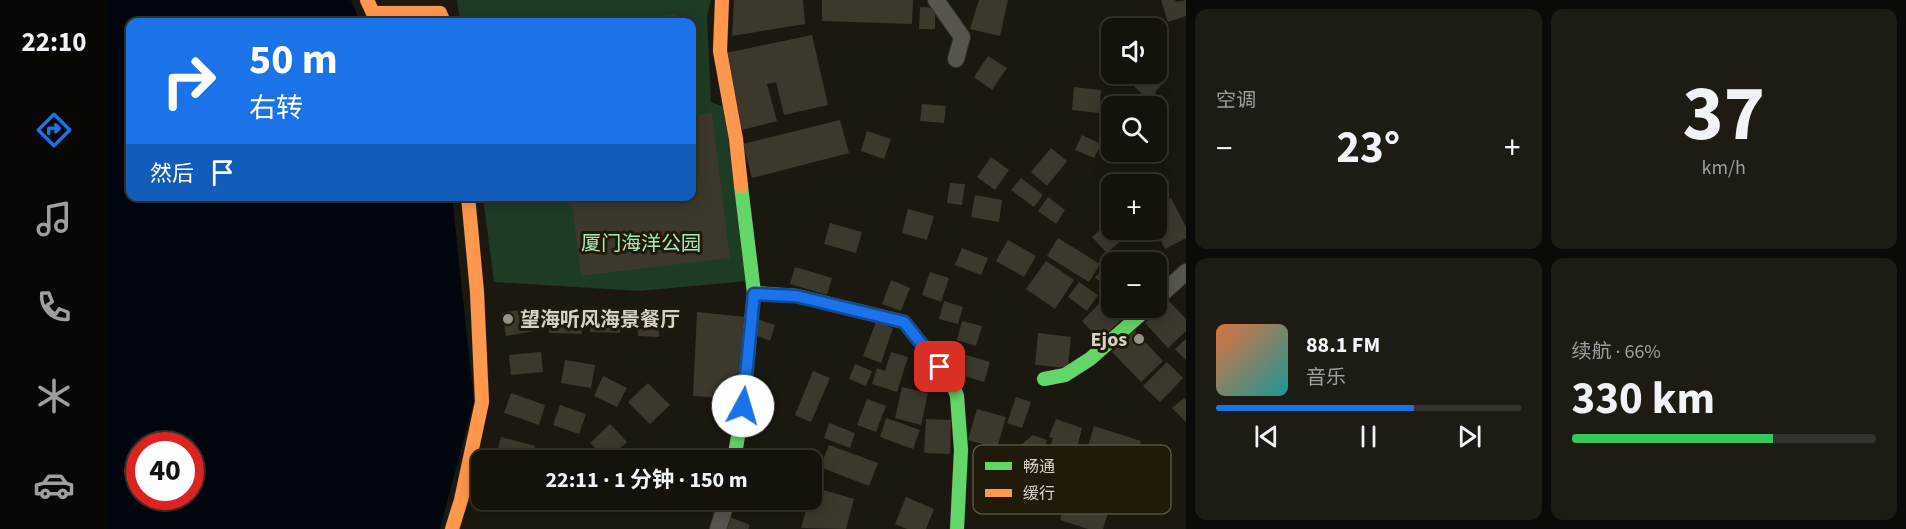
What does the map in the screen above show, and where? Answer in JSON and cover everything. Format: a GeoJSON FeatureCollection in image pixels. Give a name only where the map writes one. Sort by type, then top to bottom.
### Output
{"type":"FeatureCollection","features":[{"type":"Feature","properties":{"kind":"street"},"geometry":{"type":"LineString","coordinates":[[367,0],[373,13],[440,13],[442,18]]}},
{"type":"Feature","properties":{"kind":"street"},"geometry":{"type":"LineString","coordinates":[[722,0],[720,51],[736,139],[754,294],[743,406],[736,450]]}},
{"type":"Feature","properties":{"kind":"street"},"geometry":{"type":"LineString","coordinates":[[936,0],[962,37],[956,59]]}},
{"type":"Feature","properties":{"kind":"street"},"geometry":{"type":"LineString","coordinates":[[452,529],[461,500],[482,402],[477,292],[468,201]]}},
{"type":"Feature","properties":{"kind":"street"},"geometry":{"type":"LineString","coordinates":[[1167,289],[1186,272]]}},
{"type":"Feature","properties":{"kind":"street"},"geometry":{"type":"LineString","coordinates":[[754,294],[796,296],[904,322],[952,382],[957,396],[961,450],[957,529]]}},
{"type":"Feature","properties":{"kind":"street"},"geometry":{"type":"LineString","coordinates":[[1044,379],[1065,375],[1090,359],[1137,318]]}},
{"type":"Feature","properties":{"kind":"street"},"geometry":{"type":"LineString","coordinates":[[718,529],[725,510]]}},
{"type":"Feature","properties":{"kind":"green space","name":"厦门海洋公园"},"geometry":{"type":"Polygon","coordinates":[[[457,0],[711,0],[707,16],[711,102],[727,108],[747,281],[639,291],[494,282],[484,201],[696,201],[696,18],[459,18],[457,0]]]}},
{"type":"Feature","properties":{"kind":"shaded area"},"geometry":{"type":"Polygon","coordinates":[[[108,0],[351,0],[358,18],[126,18],[126,201],[452,201],[474,401],[440,529],[108,529],[108,0]]]}},
{"type":"Feature","properties":{"kind":"building"},"geometry":{"type":"Polygon","coordinates":[[[734,0],[803,0],[805,24],[732,36],[734,0]]]}},
{"type":"Feature","properties":{"kind":"building"},"geometry":{"type":"Polygon","coordinates":[[[822,0],[913,0],[912,24],[822,21],[822,0]]]}},
{"type":"Feature","properties":{"kind":"building"},"geometry":{"type":"Polygon","coordinates":[[[979,0],[1008,0],[1000,36],[970,29],[979,0]]]}},
{"type":"Feature","properties":{"kind":"building"},"geometry":{"type":"Polygon","coordinates":[[[1161,0],[1175,0],[1176,2],[1186,0],[1186,16],[1168,22],[1161,0]]]}},
{"type":"Feature","properties":{"kind":"building"},"geometry":{"type":"Polygon","coordinates":[[[920,7],[935,8],[935,29],[919,29],[920,7]]]}},
{"type":"Feature","properties":{"kind":"building"},"geometry":{"type":"Polygon","coordinates":[[[676,14],[676,18],[645,18],[676,14]]]}},
{"type":"Feature","properties":{"kind":"building"},"geometry":{"type":"Polygon","coordinates":[[[812,35],[828,105],[784,115],[776,82],[767,84],[777,121],[742,130],[726,53],[812,35]]]}},
{"type":"Feature","properties":{"kind":"building"},"geometry":{"type":"Polygon","coordinates":[[[988,56],[1007,68],[992,90],[974,77],[988,56]]]}},
{"type":"Feature","properties":{"kind":"building"},"geometry":{"type":"Polygon","coordinates":[[[1132,84],[1162,84],[1155,92],[1155,96],[1142,96],[1132,84]]]}},
{"type":"Feature","properties":{"kind":"building"},"geometry":{"type":"Polygon","coordinates":[[[1074,87],[1101,90],[1099,113],[1072,110],[1074,87]]]}},
{"type":"Feature","properties":{"kind":"building"},"geometry":{"type":"Polygon","coordinates":[[[922,104],[946,106],[944,123],[920,121],[922,104]]]}},
{"type":"Feature","properties":{"kind":"building"},"geometry":{"type":"Polygon","coordinates":[[[712,113],[730,258],[581,276],[572,201],[696,201],[696,115],[712,113]]]}},
{"type":"Feature","properties":{"kind":"building"},"geometry":{"type":"Polygon","coordinates":[[[840,120],[849,153],[752,178],[743,144],[840,120]]]}},
{"type":"Feature","properties":{"kind":"building"},"geometry":{"type":"Polygon","coordinates":[[[867,131],[891,139],[884,159],[861,151],[867,131]]]}},
{"type":"Feature","properties":{"kind":"building"},"geometry":{"type":"Polygon","coordinates":[[[1082,135],[1101,144],[1094,158],[1075,150],[1082,135]]]}},
{"type":"Feature","properties":{"kind":"building"},"geometry":{"type":"Polygon","coordinates":[[[1051,148],[1067,161],[1047,186],[1031,172],[1051,148]]]}},
{"type":"Feature","properties":{"kind":"building"},"geometry":{"type":"Polygon","coordinates":[[[991,157],[1009,170],[995,190],[977,177],[991,157]]]}},
{"type":"Feature","properties":{"kind":"building"},"geometry":{"type":"Polygon","coordinates":[[[1021,178],[1043,195],[1034,207],[1011,190],[1021,178]]]}},
{"type":"Feature","properties":{"kind":"building"},"geometry":{"type":"Polygon","coordinates":[[[950,183],[965,184],[962,205],[947,203],[950,183]]]}},
{"type":"Feature","properties":{"kind":"building"},"geometry":{"type":"Polygon","coordinates":[[[975,195],[1002,200],[999,222],[971,217],[975,195]]]}},
{"type":"Feature","properties":{"kind":"building"},"geometry":{"type":"Polygon","coordinates":[[[1048,197],[1065,210],[1056,224],[1038,211],[1048,197]]]}},
{"type":"Feature","properties":{"kind":"building"},"geometry":{"type":"Polygon","coordinates":[[[1171,198],[1186,227],[1186,238],[1165,249],[1160,240],[1167,240],[1167,200],[1171,198]]]}},
{"type":"Feature","properties":{"kind":"building"},"geometry":{"type":"Polygon","coordinates":[[[908,209],[934,216],[927,240],[902,233],[908,209]]]}},
{"type":"Feature","properties":{"kind":"building"},"geometry":{"type":"Polygon","coordinates":[[[830,223],[862,232],[856,253],[824,244],[830,223]]]}},
{"type":"Feature","properties":{"kind":"building"},"geometry":{"type":"Polygon","coordinates":[[[1101,229],[1101,240],[1122,240],[1106,252],[1092,237],[1101,229]]]}},
{"type":"Feature","properties":{"kind":"building"},"geometry":{"type":"Polygon","coordinates":[[[1058,238],[1100,264],[1089,282],[1047,256],[1058,238]]]}},
{"type":"Feature","properties":{"kind":"building"},"geometry":{"type":"Polygon","coordinates":[[[1008,240],[1036,256],[1024,277],[996,261],[1008,240]]]}},
{"type":"Feature","properties":{"kind":"building"},"geometry":{"type":"Polygon","coordinates":[[[962,248],[988,258],[981,275],[955,265],[962,248]]]}},
{"type":"Feature","properties":{"kind":"building"},"geometry":{"type":"Polygon","coordinates":[[[1046,261],[1074,280],[1055,309],[1026,289],[1046,261]]]}},
{"type":"Feature","properties":{"kind":"building"},"geometry":{"type":"Polygon","coordinates":[[[795,267],[832,278],[827,295],[790,284],[795,267]]]}},
{"type":"Feature","properties":{"kind":"building"},"geometry":{"type":"Polygon","coordinates":[[[930,272],[949,278],[941,302],[922,295],[930,272]]]}},
{"type":"Feature","properties":{"kind":"building"},"geometry":{"type":"Polygon","coordinates":[[[1101,272],[1101,283],[1095,277],[1101,272]]]}},
{"type":"Feature","properties":{"kind":"building"},"geometry":{"type":"Polygon","coordinates":[[[891,280],[910,288],[901,311],[882,304],[891,280]]]}},
{"type":"Feature","properties":{"kind":"building"},"geometry":{"type":"Polygon","coordinates":[[[1079,282],[1098,295],[1087,311],[1068,297],[1079,282]]]}},
{"type":"Feature","properties":{"kind":"building"},"geometry":{"type":"Polygon","coordinates":[[[944,301],[963,307],[958,324],[939,319],[944,301]]]}},
{"type":"Feature","properties":{"kind":"building"},"geometry":{"type":"Polygon","coordinates":[[[1169,301],[1186,319],[1186,331],[1168,348],[1145,323],[1150,318],[1167,318],[1169,301]]]}},
{"type":"Feature","properties":{"kind":"building"},"geometry":{"type":"Polygon","coordinates":[[[1101,302],[1101,318],[1121,320],[1100,340],[1082,321],[1101,302]]]}},
{"type":"Feature","properties":{"kind":"building"},"geometry":{"type":"Polygon","coordinates":[[[535,307],[540,330],[506,336],[502,313],[535,307]]]}},
{"type":"Feature","properties":{"kind":"building"},"geometry":{"type":"Polygon","coordinates":[[[591,311],[621,313],[620,333],[590,332],[591,311]]]}},
{"type":"Feature","properties":{"kind":"building"},"geometry":{"type":"Polygon","coordinates":[[[697,312],[746,317],[738,399],[693,396],[697,312]]]}},
{"type":"Feature","properties":{"kind":"building"},"geometry":{"type":"Polygon","coordinates":[[[549,316],[582,317],[582,334],[549,333],[549,316]]]}},
{"type":"Feature","properties":{"kind":"building"},"geometry":{"type":"Polygon","coordinates":[[[638,316],[659,317],[659,337],[638,336],[638,316]]]}},
{"type":"Feature","properties":{"kind":"building"},"geometry":{"type":"Polygon","coordinates":[[[757,319],[775,325],[770,341],[755,335],[757,319]]]}},
{"type":"Feature","properties":{"kind":"building"},"geometry":{"type":"Polygon","coordinates":[[[962,321],[982,326],[976,346],[957,340],[962,321]]]}},
{"type":"Feature","properties":{"kind":"building"},"geometry":{"type":"Polygon","coordinates":[[[876,322],[893,328],[881,363],[863,356],[876,322]]]}},
{"type":"Feature","properties":{"kind":"building"},"geometry":{"type":"Polygon","coordinates":[[[1134,330],[1163,361],[1141,382],[1112,352],[1134,330]]]}},
{"type":"Feature","properties":{"kind":"building"},"geometry":{"type":"Polygon","coordinates":[[[1038,333],[1071,337],[1068,368],[1035,365],[1038,333]]]}},
{"type":"Feature","properties":{"kind":"building"},"geometry":{"type":"Polygon","coordinates":[[[1186,339],[1186,360],[1175,349],[1186,339]]]}},
{"type":"Feature","properties":{"kind":"building"},"geometry":{"type":"Polygon","coordinates":[[[950,350],[990,362],[984,382],[945,370],[950,350]]]}},
{"type":"Feature","properties":{"kind":"building"},"geometry":{"type":"Polygon","coordinates":[[[541,352],[543,372],[511,375],[509,355],[541,352]]]}},
{"type":"Feature","properties":{"kind":"building"},"geometry":{"type":"Polygon","coordinates":[[[891,352],[908,357],[897,392],[872,384],[877,368],[885,371],[891,352]]]}},
{"type":"Feature","properties":{"kind":"building"},"geometry":{"type":"Polygon","coordinates":[[[565,360],[595,365],[591,388],[561,383],[565,360]]]}},
{"type":"Feature","properties":{"kind":"building"},"geometry":{"type":"Polygon","coordinates":[[[1167,362],[1183,378],[1160,402],[1143,386],[1167,362]]]}},
{"type":"Feature","properties":{"kind":"building"},"geometry":{"type":"Polygon","coordinates":[[[855,364],[872,371],[866,386],[849,379],[855,364]]]}},
{"type":"Feature","properties":{"kind":"building"},"geometry":{"type":"Polygon","coordinates":[[[813,371],[830,378],[811,422],[795,415],[813,371]]]}},
{"type":"Feature","properties":{"kind":"building"},"geometry":{"type":"Polygon","coordinates":[[[603,376],[627,388],[617,407],[594,396],[603,376]]]}},
{"type":"Feature","properties":{"kind":"building"},"geometry":{"type":"Polygon","coordinates":[[[648,383],[670,405],[650,424],[628,402],[648,383]]]}},
{"type":"Feature","properties":{"kind":"building"},"geometry":{"type":"Polygon","coordinates":[[[902,387],[928,393],[921,425],[895,418],[902,387]]]}},
{"type":"Feature","properties":{"kind":"building"},"geometry":{"type":"Polygon","coordinates":[[[511,393],[545,405],[539,425],[504,413],[511,393]]]}},
{"type":"Feature","properties":{"kind":"building"},"geometry":{"type":"Polygon","coordinates":[[[1016,397],[1031,402],[1022,428],[1007,423],[1016,397]]]}},
{"type":"Feature","properties":{"kind":"building"},"geometry":{"type":"Polygon","coordinates":[[[1184,398],[1186,400],[1186,422],[1172,408],[1184,398]]]}},
{"type":"Feature","properties":{"kind":"building"},"geometry":{"type":"Polygon","coordinates":[[[867,399],[886,406],[876,432],[857,425],[867,399]]]}},
{"type":"Feature","properties":{"kind":"building"},"geometry":{"type":"Polygon","coordinates":[[[560,405],[586,414],[579,434],[553,425],[560,405]]]}},
{"type":"Feature","properties":{"kind":"building"},"geometry":{"type":"Polygon","coordinates":[[[977,409],[1006,417],[998,445],[986,445],[968,440],[977,409]]]}},
{"type":"Feature","properties":{"kind":"building"},"geometry":{"type":"Polygon","coordinates":[[[886,418],[920,430],[913,449],[880,437],[886,418]]]}},
{"type":"Feature","properties":{"kind":"building"},"geometry":{"type":"Polygon","coordinates":[[[926,419],[951,420],[950,454],[924,453],[926,419]]]}},
{"type":"Feature","properties":{"kind":"building"},"geometry":{"type":"Polygon","coordinates":[[[1056,419],[1082,428],[1078,445],[1051,445],[1053,438],[1049,437],[1056,419]]]}},
{"type":"Feature","properties":{"kind":"building"},"geometry":{"type":"Polygon","coordinates":[[[829,423],[855,433],[850,448],[824,438],[829,423]]]}},
{"type":"Feature","properties":{"kind":"building"},"geometry":{"type":"Polygon","coordinates":[[[610,424],[627,442],[618,450],[597,450],[590,443],[610,424]]]}},
{"type":"Feature","properties":{"kind":"building"},"geometry":{"type":"Polygon","coordinates":[[[1094,426],[1141,441],[1140,445],[1088,445],[1094,426]]]}},
{"type":"Feature","properties":{"kind":"building"},"geometry":{"type":"Polygon","coordinates":[[[1033,435],[1047,440],[1046,445],[1021,445],[1033,435]]]}},
{"type":"Feature","properties":{"kind":"building"},"geometry":{"type":"Polygon","coordinates":[[[501,437],[535,446],[534,450],[497,450],[501,437]]]}},
{"type":"Feature","properties":{"kind":"building"},"geometry":{"type":"Polygon","coordinates":[[[829,445],[878,463],[869,486],[822,468],[829,445]]]}},
{"type":"Feature","properties":{"kind":"building"},"geometry":{"type":"Polygon","coordinates":[[[822,490],[854,499],[846,529],[801,528],[806,510],[822,510],[822,490]]]}},
{"type":"Feature","properties":{"kind":"building"},"geometry":{"type":"Polygon","coordinates":[[[906,497],[934,509],[926,529],[907,529],[895,524],[906,497]]]}},
{"type":"Feature","properties":{"kind":"building"},"geometry":{"type":"Polygon","coordinates":[[[1062,514],[1108,514],[1103,529],[1088,529],[1060,520],[1062,514]]]}},
{"type":"Feature","properties":{"kind":"building"},"geometry":{"type":"Polygon","coordinates":[[[730,517],[750,525],[748,529],[725,529],[730,517]]]}},
{"type":"Feature","properties":{"kind":"traffic: fast"},"geometry":{"type":"LineString","coordinates":[[736,450],[743,406],[754,293],[741,186]]}},
{"type":"Feature","properties":{"kind":"traffic: fast"},"geometry":{"type":"LineString","coordinates":[[754,293],[797,296],[904,322],[952,382],[957,396],[961,450],[957,529]]}},
{"type":"Feature","properties":{"kind":"traffic: fast"},"geometry":{"type":"LineString","coordinates":[[1044,379],[1065,375],[1090,359],[1137,318]]}},
{"type":"Feature","properties":{"kind":"traffic: slow"},"geometry":{"type":"LineString","coordinates":[[367,0],[373,13],[440,13],[442,18]]}},
{"type":"Feature","properties":{"kind":"traffic: slow"},"geometry":{"type":"LineString","coordinates":[[722,0],[720,51],[736,139],[741,186]]}},
{"type":"Feature","properties":{"kind":"traffic: slow"},"geometry":{"type":"LineString","coordinates":[[452,529],[461,500],[482,402],[477,292],[468,201]]}},
{"type":"Feature","properties":{"kind":"place","name":"望海听风海景餐厅"},"geometry":{"type":"Point","coordinates":[508,319]}},
{"type":"Feature","properties":{"kind":"place","name":"Ejos"},"geometry":{"type":"Point","coordinates":[1139,339]}},
{"type":"Feature","properties":{"kind":"route"},"geometry":{"type":"LineString","coordinates":[[743,406],[754,294],[796,296],[904,322],[940,367]]}}]}
